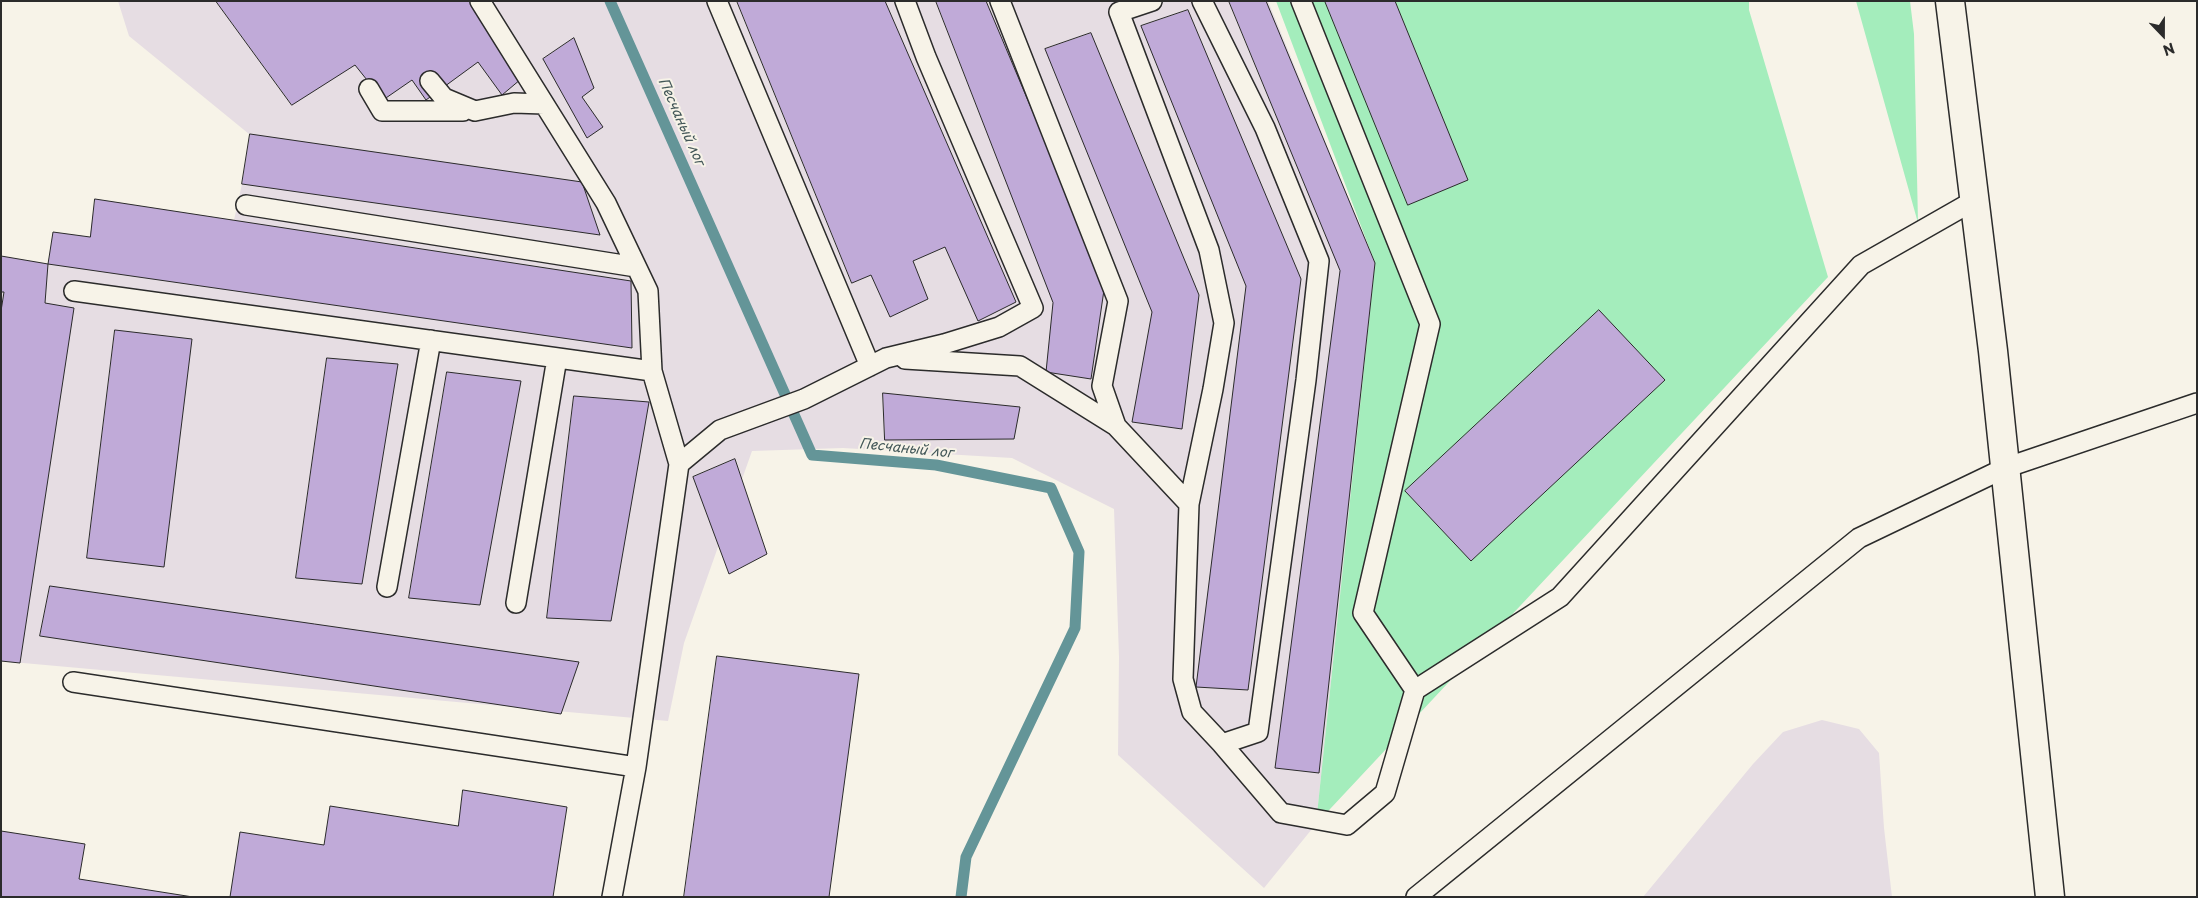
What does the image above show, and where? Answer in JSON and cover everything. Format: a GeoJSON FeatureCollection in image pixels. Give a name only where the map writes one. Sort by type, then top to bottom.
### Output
{"type":"FeatureCollection","features":[{"type":"Feature","properties":{"kind":"street"},"geometry":{"type":"LineString","coordinates":[[1950,1],[2006,468],[2050,897]]}},
{"type":"Feature","properties":{"kind":"lane"},"geometry":{"type":"LineString","coordinates":[[480,1],[606,203],[648,291],[652,371],[679,464],[636,767],[612,897]]}},
{"type":"Feature","properties":{"kind":"lane"},"geometry":{"type":"LineString","coordinates":[[717,1],[878,362]]}},
{"type":"Feature","properties":{"kind":"lane"},"geometry":{"type":"LineString","coordinates":[[679,464],[720,430],[804,400],[878,362],[999,327],[1034,308],[930,66],[905,1]]}},
{"type":"Feature","properties":{"kind":"lane"},"geometry":{"type":"LineString","coordinates":[[1000,1],[1118,301],[1102,386],[1116,426]]}},
{"type":"Feature","properties":{"kind":"lane"},"geometry":{"type":"LineString","coordinates":[[1152,1],[1119,12],[1209,250],[1224,323],[1213,389],[1189,504],[1182,679],[1192,712],[1281,813],[1347,824],[1385,793],[1415,690],[1560,597],[1861,266],[1975,200]]}},
{"type":"Feature","properties":{"kind":"lane"},"geometry":{"type":"LineString","coordinates":[[1202,1],[1265,128],[1319,261],[1305,389],[1258,732],[1222,744]]}},
{"type":"Feature","properties":{"kind":"lane"},"geometry":{"type":"LineString","coordinates":[[1301,1],[1430,324],[1363,613],[1415,690]]}},
{"type":"Feature","properties":{"kind":"lane"},"geometry":{"type":"LineString","coordinates":[[430,81],[444,98],[475,111]]}},
{"type":"Feature","properties":{"kind":"lane"},"geometry":{"type":"LineString","coordinates":[[369,89],[382,111],[475,111],[514,103],[544,104]]}},
{"type":"Feature","properties":{"kind":"lane"},"geometry":{"type":"LineString","coordinates":[[246,205],[636,267]]}},
{"type":"Feature","properties":{"kind":"lane"},"geometry":{"type":"LineString","coordinates":[[74,291],[652,371]]}},
{"type":"Feature","properties":{"kind":"lane"},"geometry":{"type":"LineString","coordinates":[[387,587],[432,340]]}},
{"type":"Feature","properties":{"kind":"lane"},"geometry":{"type":"LineString","coordinates":[[516,603],[557,358]]}},
{"type":"Feature","properties":{"kind":"lane"},"geometry":{"type":"LineString","coordinates":[[878,362],[1020,366],[1116,426],[1189,504]]}},
{"type":"Feature","properties":{"kind":"lane"},"geometry":{"type":"LineString","coordinates":[[1416,897],[1859,538],[2006,468],[2197,403]]}},
{"type":"Feature","properties":{"kind":"lane"},"geometry":{"type":"LineString","coordinates":[[73,682],[636,767]]}},
{"type":"Feature","properties":{"kind":"shaded area"},"geometry":{"type":"Polygon","coordinates":[[[118,1],[1268,1],[1375,263],[1316,824],[1264,888],[1118,755],[1119,657],[1114,509],[1012,458],[843,448],[752,451],[684,643],[668,721],[1,661],[1,256],[48,264],[53,232],[90,237],[95,199],[234,220],[242,184],[249,134],[129,36],[118,1]]]}},
{"type":"Feature","properties":{"kind":"shaded area"},"geometry":{"type":"Polygon","coordinates":[[[1822,720],[1859,729],[1879,753],[1884,828],[1892,897],[1643,897],[1753,764],[1783,732],[1822,720]]]}},
{"type":"Feature","properties":{"kind":"green space"},"geometry":{"type":"Polygon","coordinates":[[[1276,1],[1749,1],[1749,10],[1828,277],[1316,824],[1375,263],[1276,1]]]}},
{"type":"Feature","properties":{"kind":"green space"},"geometry":{"type":"Polygon","coordinates":[[[1856,1],[1910,1],[1914,34],[1918,223],[1856,1]]]}},
{"type":"Feature","properties":{"kind":"building"},"geometry":{"type":"Polygon","coordinates":[[[216,1],[473,1],[527,74],[502,95],[478,62],[426,100],[412,80],[383,100],[355,65],[292,105],[216,1]]]}},
{"type":"Feature","properties":{"kind":"building"},"geometry":{"type":"Polygon","coordinates":[[[737,1],[885,1],[1016,302],[978,321],[945,247],[913,261],[928,299],[890,317],[871,275],[852,283],[737,1]]]}},
{"type":"Feature","properties":{"kind":"building"},"geometry":{"type":"Polygon","coordinates":[[[936,1],[986,1],[1105,283],[1091,379],[1046,372],[1053,303],[936,1]]]}},
{"type":"Feature","properties":{"kind":"building"},"geometry":{"type":"Polygon","coordinates":[[[1229,1],[1266,1],[1375,263],[1319,773],[1275,768],[1340,271],[1229,1]]]}},
{"type":"Feature","properties":{"kind":"building"},"geometry":{"type":"Polygon","coordinates":[[[1325,1],[1395,1],[1468,180],[1408,205],[1325,1]]]}},
{"type":"Feature","properties":{"kind":"building"},"geometry":{"type":"Polygon","coordinates":[[[1188,10],[1301,279],[1248,690],[1196,687],[1246,286],[1141,26],[1188,10]]]}},
{"type":"Feature","properties":{"kind":"building"},"geometry":{"type":"Polygon","coordinates":[[[1091,33],[1199,295],[1182,429],[1132,422],[1152,312],[1045,49],[1091,33]]]}},
{"type":"Feature","properties":{"kind":"building"},"geometry":{"type":"Polygon","coordinates":[[[574,38],[594,88],[582,97],[603,127],[587,138],[543,59],[574,38]]]}},
{"type":"Feature","properties":{"kind":"building"},"geometry":{"type":"Polygon","coordinates":[[[250,134],[582,182],[600,235],[242,184],[250,134]]]}},
{"type":"Feature","properties":{"kind":"building"},"geometry":{"type":"Polygon","coordinates":[[[95,199],[631,281],[632,348],[48,264],[53,232],[90,237],[95,199]]]}},
{"type":"Feature","properties":{"kind":"building"},"geometry":{"type":"Polygon","coordinates":[[[1,256],[48,264],[45,303],[74,308],[20,663],[1,661],[1,311],[4,292],[1,292],[1,256]]]}},
{"type":"Feature","properties":{"kind":"building"},"geometry":{"type":"Polygon","coordinates":[[[1599,310],[1665,380],[1471,561],[1405,491],[1599,310]]]}},
{"type":"Feature","properties":{"kind":"building"},"geometry":{"type":"Polygon","coordinates":[[[115,330],[192,339],[164,567],[87,558],[115,330]]]}},
{"type":"Feature","properties":{"kind":"building"},"geometry":{"type":"Polygon","coordinates":[[[327,358],[398,364],[362,584],[296,578],[327,358]]]}},
{"type":"Feature","properties":{"kind":"building"},"geometry":{"type":"Polygon","coordinates":[[[447,372],[521,381],[480,605],[409,598],[447,372]]]}},
{"type":"Feature","properties":{"kind":"building"},"geometry":{"type":"Polygon","coordinates":[[[883,393],[1020,407],[1014,439],[885,440],[883,393]]]}},
{"type":"Feature","properties":{"kind":"building"},"geometry":{"type":"Polygon","coordinates":[[[574,396],[649,402],[611,621],[547,618],[574,396]]]}},
{"type":"Feature","properties":{"kind":"building"},"geometry":{"type":"Polygon","coordinates":[[[735,459],[767,554],[729,574],[693,477],[735,459]]]}},
{"type":"Feature","properties":{"kind":"building"},"geometry":{"type":"Polygon","coordinates":[[[50,586],[579,662],[561,714],[40,636],[50,586]]]}},
{"type":"Feature","properties":{"kind":"building"},"geometry":{"type":"Polygon","coordinates":[[[717,656],[859,674],[829,897],[684,897],[717,656]]]}},
{"type":"Feature","properties":{"kind":"building"},"geometry":{"type":"Polygon","coordinates":[[[463,790],[567,807],[553,897],[230,897],[240,832],[324,845],[330,806],[458,826],[463,790]]]}},
{"type":"Feature","properties":{"kind":"building"},"geometry":{"type":"Polygon","coordinates":[[[1,831],[85,844],[79,879],[193,897],[1,897],[1,831]]]}},
{"type":"Feature","properties":{"kind":"waterway","name":"Песчаный лог"},"geometry":{"type":"LineString","coordinates":[[610,1],[812,455],[936,465],[1051,488],[1079,552],[1075,628],[966,857],[961,897]]}}]}
